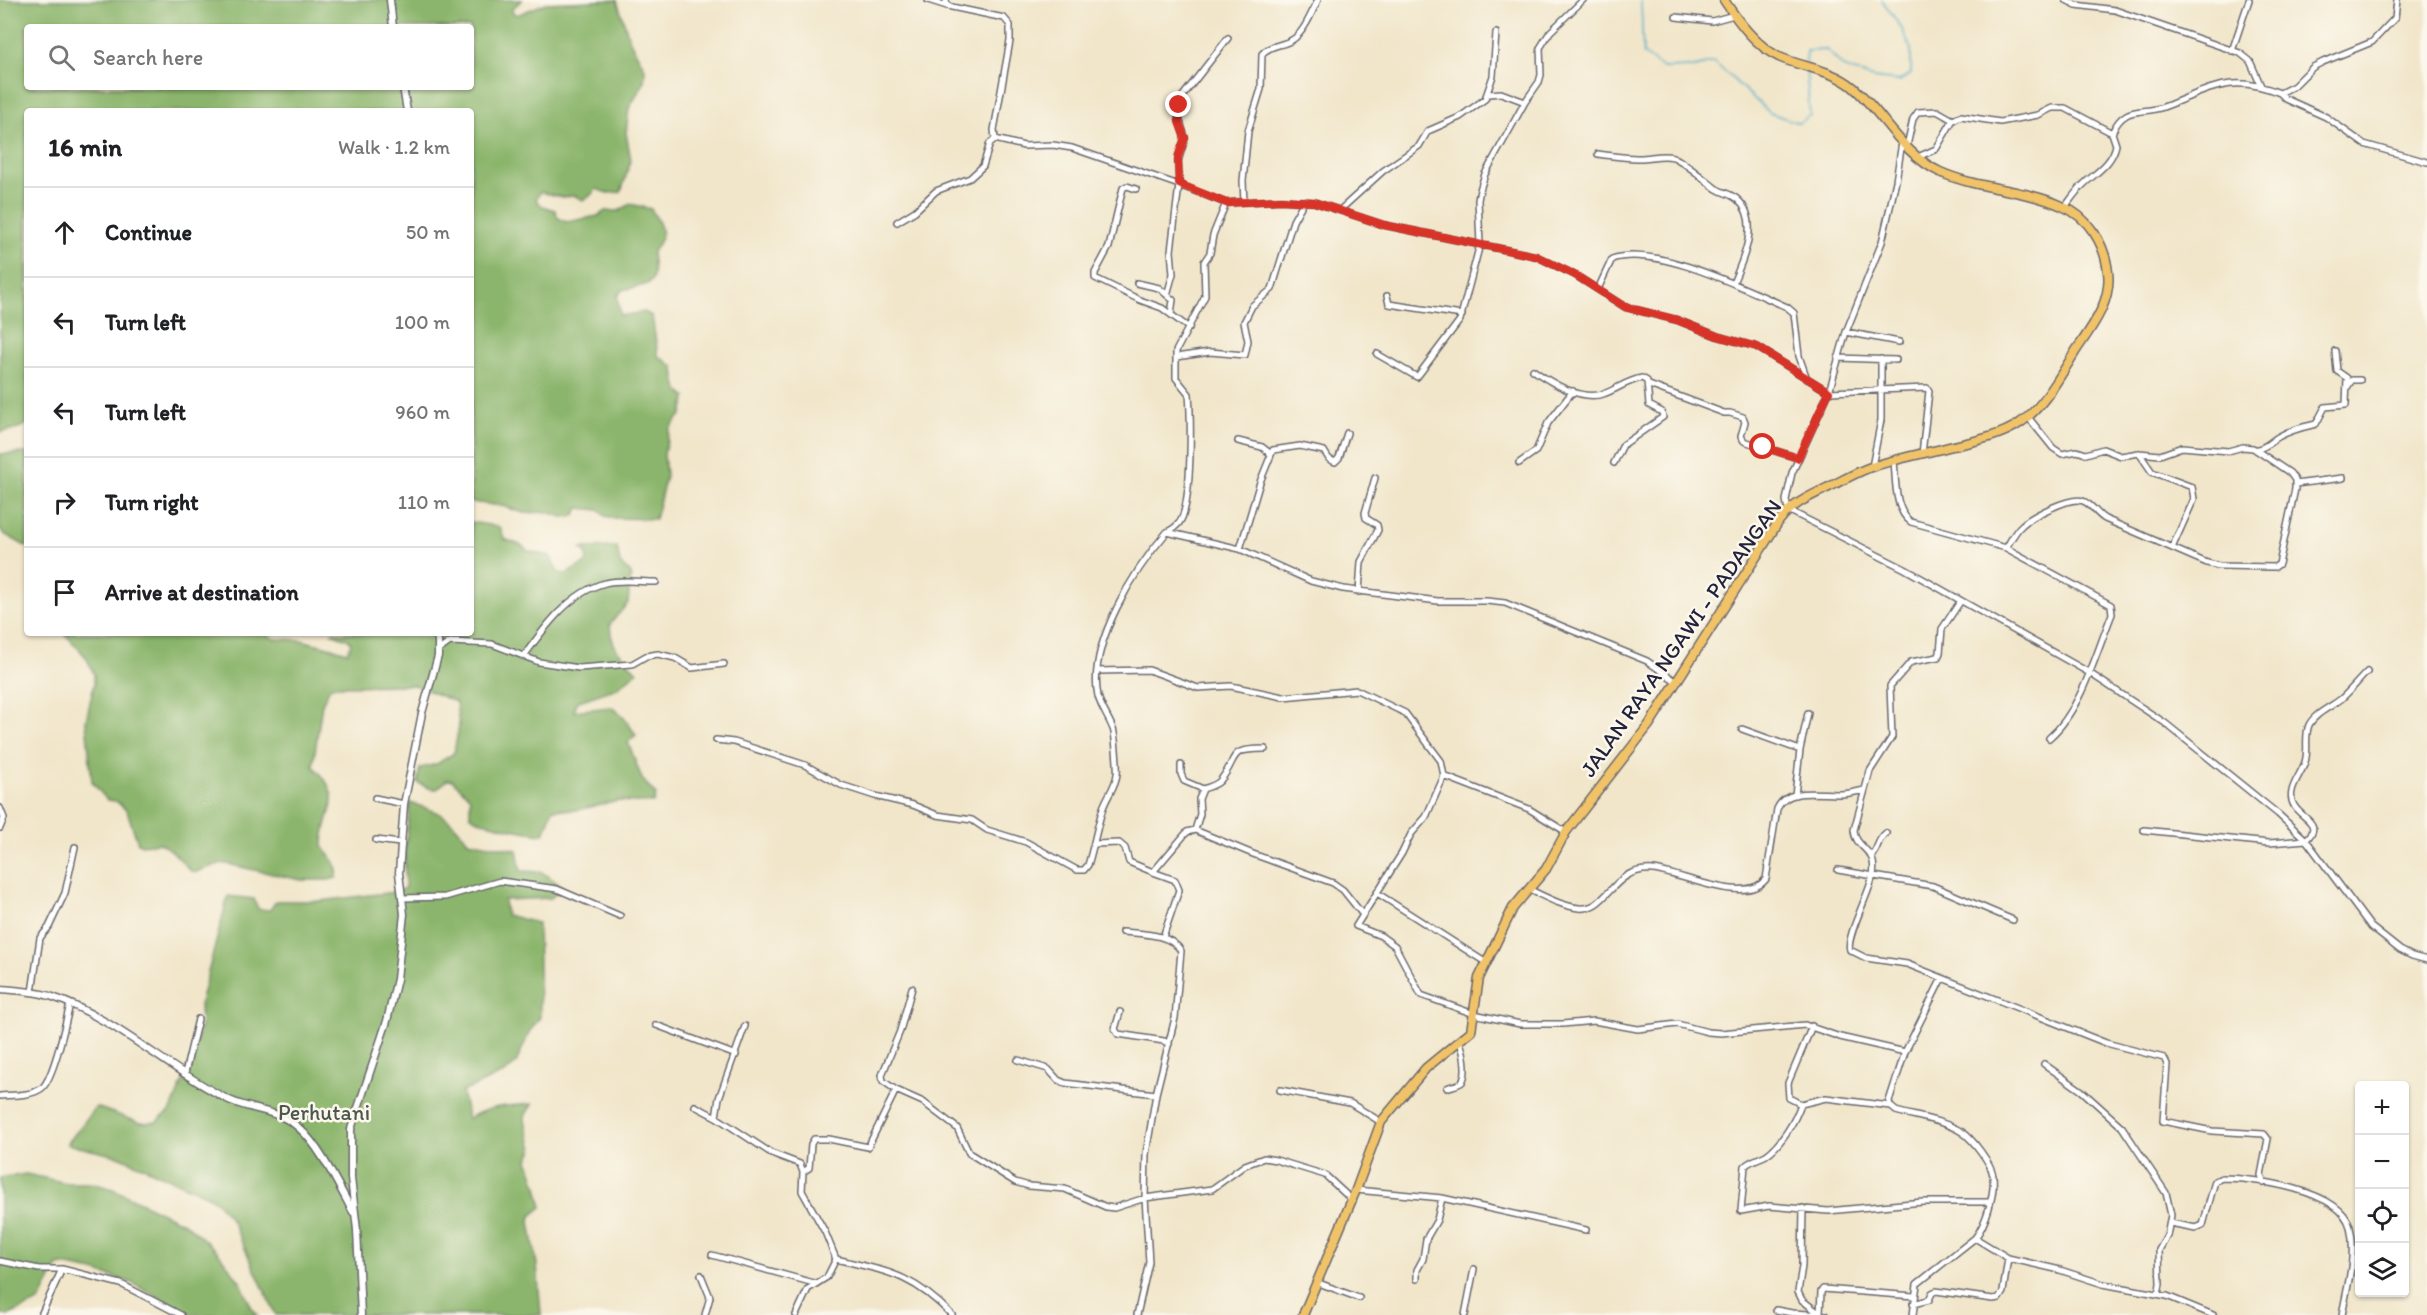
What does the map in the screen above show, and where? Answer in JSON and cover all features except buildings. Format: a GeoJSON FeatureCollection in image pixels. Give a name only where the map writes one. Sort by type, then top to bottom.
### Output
{"type":"FeatureCollection","features":[{"type":"Feature","properties":{"kind":"highway","name":"JALAN RAYA NGAWI - PADANGAN"},"geometry":{"type":"LineString","coordinates":[[1303,1315],[1352,1200],[1381,1122],[1426,1068],[1471,1031],[1475,991],[1485,962],[1510,914],[1545,869],[1566,832],[1633,747],[1677,682],[1758,551],[1788,510],[1805,498],[1872,467],[1998,434],[2028,417],[2062,373],[2089,332],[2107,292],[2108,268],[2097,236],[2080,216],[2066,207],[1946,174],[1918,158],[1852,87],[1837,76],[1771,52],[1734,15],[1724,0]]}},
{"type":"Feature","properties":{"kind":"street"},"geometry":{"type":"LineString","coordinates":[[390,0],[393,24]]}},
{"type":"Feature","properties":{"kind":"street"},"geometry":{"type":"LineString","coordinates":[[928,0],[1004,18],[1010,24],[1010,41],[994,130],[995,140]]}},
{"type":"Feature","properties":{"kind":"street"},"geometry":{"type":"LineString","coordinates":[[1244,202],[1243,181],[1248,131],[1263,82],[1262,54],[1266,49],[1295,37],[1311,15],[1318,0]]}},
{"type":"Feature","properties":{"kind":"street"},"geometry":{"type":"LineString","coordinates":[[1377,354],[1417,377],[1457,325],[1462,315],[1480,244],[1478,200],[1485,174],[1524,102],[1540,78],[1539,56],[1542,44],[1550,32],[1583,0]]}},
{"type":"Feature","properties":{"kind":"street"},"geometry":{"type":"LineString","coordinates":[[2066,0],[2076,5],[2115,10],[2247,57],[2261,86]]}},
{"type":"Feature","properties":{"kind":"street"},"geometry":{"type":"LineString","coordinates":[[2232,51],[2249,0]]}},
{"type":"Feature","properties":{"kind":"street"},"geometry":{"type":"LineString","coordinates":[[2280,93],[2288,90],[2313,67],[2372,42],[2396,18],[2397,0]]}},
{"type":"Feature","properties":{"kind":"street"},"geometry":{"type":"LineString","coordinates":[[1676,17],[1712,21],[1734,15]]}},
{"type":"Feature","properties":{"kind":"street"},"geometry":{"type":"LineString","coordinates":[[1340,210],[1383,171],[1419,146],[1428,131],[1460,117],[1480,104],[1488,94],[1493,76],[1496,33]]}},
{"type":"Feature","properties":{"kind":"street"},"geometry":{"type":"LineString","coordinates":[[1167,295],[1173,274],[1171,251],[1179,184],[1178,157],[1185,138],[1179,122],[1179,105],[1182,97],[1228,38]]}},
{"type":"Feature","properties":{"kind":"street"},"geometry":{"type":"LineString","coordinates":[[2112,133],[2121,118],[2128,113],[2166,106],[2222,86],[2248,83],[2280,93],[2286,99],[2326,117],[2364,144],[2427,162]]}},
{"type":"Feature","properties":{"kind":"street"},"geometry":{"type":"LineString","coordinates":[[404,90],[406,108]]}},
{"type":"Feature","properties":{"kind":"street"},"geometry":{"type":"LineString","coordinates":[[1488,94],[1501,93],[1524,102]]}},
{"type":"Feature","properties":{"kind":"street"},"geometry":{"type":"LineString","coordinates":[[1918,158],[1936,149],[1953,120],[1964,116],[1988,122],[2000,122],[2038,115],[2049,109],[2072,110],[2112,133],[2116,145],[2100,172],[2079,189],[2066,207]]}},
{"type":"Feature","properties":{"kind":"street"},"geometry":{"type":"LineString","coordinates":[[1953,120],[1937,111],[1918,112],[1913,119],[1904,144],[1882,242],[1846,332],[1829,392],[1789,480],[1786,503],[1788,510],[1905,569],[2088,672],[2180,734],[2306,840],[2372,927],[2400,950],[2427,960]]}},
{"type":"Feature","properties":{"kind":"street"},"geometry":{"type":"LineString","coordinates":[[897,222],[915,211],[936,191],[970,178],[982,166],[990,143],[995,140],[1024,147],[1053,145],[1071,148],[1179,184],[1226,203],[1271,200],[1304,201],[1384,225],[1542,258],[1625,307],[1677,320],[1717,336],[1752,344],[1829,392],[1929,389],[1922,454]]}},
{"type":"Feature","properties":{"kind":"street"},"geometry":{"type":"LineString","coordinates":[[1598,154],[1640,158],[1673,157],[1716,189],[1740,201],[1745,210],[1748,236],[1746,252],[1733,283]]}},
{"type":"Feature","properties":{"kind":"street"},"geometry":{"type":"LineString","coordinates":[[1136,189],[1126,186],[1123,188],[1110,247],[1095,273],[1095,278],[1162,308],[1189,328]]}},
{"type":"Feature","properties":{"kind":"street"},"geometry":{"type":"LineString","coordinates":[[1176,357],[1210,352],[1245,355],[1248,341],[1244,322],[1252,306],[1271,291],[1293,221],[1304,201]]}},
{"type":"Feature","properties":{"kind":"street"},"geometry":{"type":"LineString","coordinates":[[716,740],[734,742],[805,765],[858,791],[913,805],[937,815],[972,820],[987,830],[1026,842],[1077,870],[1086,869],[1095,844],[1102,810],[1116,782],[1117,772],[1114,754],[1115,735],[1100,701],[1097,671],[1103,642],[1111,621],[1145,562],[1167,532],[1177,526],[1182,519],[1188,473],[1190,394],[1176,378],[1176,348],[1205,296],[1204,262],[1210,254],[1213,235],[1226,203]]}},
{"type":"Feature","properties":{"kind":"street"},"geometry":{"type":"LineString","coordinates":[[1598,289],[1609,261],[1616,257],[1635,255],[1696,269],[1733,283],[1787,307],[1794,313],[1799,356],[1807,379]]}},
{"type":"Feature","properties":{"kind":"street"},"geometry":{"type":"LineString","coordinates":[[1137,283],[1156,286],[1167,295],[1174,302],[1171,314]]}},
{"type":"Feature","properties":{"kind":"street"},"geometry":{"type":"LineString","coordinates":[[1387,296],[1389,304],[1395,306],[1462,315]]}},
{"type":"Feature","properties":{"kind":"street"},"geometry":{"type":"LineString","coordinates":[[1846,332],[1899,342]]}},
{"type":"Feature","properties":{"kind":"street"},"geometry":{"type":"LineString","coordinates":[[2028,417],[2053,448],[2062,454],[2077,451],[2086,454],[2100,449],[2121,456],[2139,453],[2160,455],[2177,448],[2187,447],[2223,451],[2243,447],[2263,448],[2281,435],[2303,426],[2316,424],[2325,407],[2346,405],[2347,376],[2337,371],[2335,351]]}},
{"type":"Feature","properties":{"kind":"street"},"geometry":{"type":"LineString","coordinates":[[1838,358],[1896,360]]}},
{"type":"Feature","properties":{"kind":"street"},"geometry":{"type":"LineString","coordinates":[[1872,467],[1881,420],[1881,358]]}},
{"type":"Feature","properties":{"kind":"street"},"geometry":{"type":"LineString","coordinates":[[1533,370],[1561,387],[1601,395],[1639,378],[1645,379],[1648,385],[1649,405],[1662,412],[1664,417],[1623,445],[1614,463]]}},
{"type":"Feature","properties":{"kind":"street"},"geometry":{"type":"LineString","coordinates":[[2347,388],[2352,380],[2360,380]]}},
{"type":"Feature","properties":{"kind":"street"},"geometry":{"type":"LineString","coordinates":[[1648,385],[1724,413],[1743,417],[1744,441],[1798,458]]}},
{"type":"Feature","properties":{"kind":"street"},"geometry":{"type":"LineString","coordinates":[[1519,463],[1536,451],[1548,423],[1573,391]]}},
{"type":"Feature","properties":{"kind":"street"},"geometry":{"type":"LineString","coordinates":[[1240,549],[1260,482],[1275,449],[1285,450],[1293,446],[1300,446],[1324,451],[1329,459],[1335,462],[1339,458],[1347,433]]}},
{"type":"Feature","properties":{"kind":"street"},"geometry":{"type":"LineString","coordinates":[[1238,441],[1262,447],[1271,454]]}},
{"type":"Feature","properties":{"kind":"street"},"geometry":{"type":"LineString","coordinates":[[2006,548],[2015,532],[2026,521],[2075,499],[2085,501],[2105,519],[2213,565],[2277,566],[2295,484],[2290,473],[2258,449]]}},
{"type":"Feature","properties":{"kind":"street"},"geometry":{"type":"LineString","coordinates":[[2139,453],[2152,472],[2193,488],[2194,499],[2172,549]]}},
{"type":"Feature","properties":{"kind":"street"},"geometry":{"type":"LineString","coordinates":[[1894,462],[1900,507],[1907,519],[1916,524],[2006,548],[2111,605],[2112,614],[2068,716],[2049,738]]}},
{"type":"Feature","properties":{"kind":"street"},"geometry":{"type":"LineString","coordinates":[[1359,592],[1361,562],[1378,530],[1377,525],[1365,516],[1375,478]]}},
{"type":"Feature","properties":{"kind":"street"},"geometry":{"type":"LineString","coordinates":[[2295,484],[2343,478]]}},
{"type":"Feature","properties":{"kind":"street"},"geometry":{"type":"LineString","coordinates":[[1167,532],[1240,549],[1311,580],[1359,592],[1449,602],[1505,603],[1647,661],[1677,682]]}},
{"type":"Feature","properties":{"kind":"street"},"geometry":{"type":"LineString","coordinates":[[524,656],[546,625],[589,590],[607,582],[656,582]]}},
{"type":"Feature","properties":{"kind":"street"},"geometry":{"type":"LineString","coordinates":[[1960,602],[1942,629],[1938,657],[1911,662],[1890,686],[1892,737],[1870,771],[1854,835],[1872,855],[1874,864],[1866,902],[1849,937],[1850,950],[1866,958],[1907,964],[2106,1042],[2164,1058],[2167,1064],[2163,1121],[2212,1131],[2264,1134],[2268,1139],[2261,1175],[2264,1183]]}},
{"type":"Feature","properties":{"kind":"street"},"geometry":{"type":"LineString","coordinates":[[361,1315],[357,1230],[351,1178],[351,1129],[387,1021],[396,986],[404,914],[399,873],[404,804],[416,741],[439,650],[437,636]]}},
{"type":"Feature","properties":{"kind":"street"},"geometry":{"type":"LineString","coordinates":[[439,650],[450,642],[461,641],[497,645],[551,665],[579,668],[632,664],[646,656],[658,654],[675,658],[692,668],[724,664]]}},
{"type":"Feature","properties":{"kind":"street"},"geometry":{"type":"LineString","coordinates":[[1097,671],[1149,670],[1198,688],[1231,686],[1283,697],[1357,690],[1405,713],[1441,761],[1444,776],[1429,812],[1411,834],[1356,926],[1381,936],[1395,946],[1421,995],[1474,1014],[1525,1024],[1594,1022],[1624,1028],[1646,1029],[1677,1024],[1714,1033],[1798,1025],[1812,1026],[1840,1037],[1905,1052]]}},
{"type":"Feature","properties":{"kind":"street"},"geometry":{"type":"LineString","coordinates":[[2144,830],[2269,843],[2306,840],[2311,834],[2312,824],[2295,810],[2291,800],[2292,788],[2306,757],[2308,729],[2316,717],[2339,700],[2367,672]]}},
{"type":"Feature","properties":{"kind":"street"},"geometry":{"type":"LineString","coordinates":[[1795,795],[1800,750],[1808,713]]}},
{"type":"Feature","properties":{"kind":"street"},"geometry":{"type":"LineString","coordinates":[[1742,729],[1800,750]]}},
{"type":"Feature","properties":{"kind":"street"},"geometry":{"type":"LineString","coordinates":[[1181,765],[1184,781],[1203,789],[1218,783],[1237,753],[1245,750],[1266,749]]}},
{"type":"Feature","properties":{"kind":"street"},"geometry":{"type":"LineString","coordinates":[[1444,776],[1529,809],[1566,832]]}},
{"type":"Feature","properties":{"kind":"street"},"geometry":{"type":"LineString","coordinates":[[1196,830],[1200,814],[1199,799],[1203,789]]}},
{"type":"Feature","properties":{"kind":"street"},"geometry":{"type":"LineString","coordinates":[[1528,889],[1563,904],[1580,908],[1593,907],[1623,877],[1635,871],[1663,872],[1736,890],[1761,885],[1766,879],[1779,805],[1795,795],[1811,792],[1840,794],[1864,790]]}},
{"type":"Feature","properties":{"kind":"street"},"geometry":{"type":"LineString","coordinates":[[375,798],[404,804]]}},
{"type":"Feature","properties":{"kind":"street"},"geometry":{"type":"LineString","coordinates":[[0,808],[4,818],[0,828]]}},
{"type":"Feature","properties":{"kind":"street"},"geometry":{"type":"LineString","coordinates":[[1153,872],[1187,832],[1196,830],[1253,854],[1333,883],[1343,890],[1363,915]]}},
{"type":"Feature","properties":{"kind":"street"},"geometry":{"type":"LineString","coordinates":[[1872,855],[1881,837],[1886,833]]}},
{"type":"Feature","properties":{"kind":"street"},"geometry":{"type":"LineString","coordinates":[[376,840],[400,843]]}},
{"type":"Feature","properties":{"kind":"street"},"geometry":{"type":"LineString","coordinates":[[1095,844],[1119,843],[1125,848],[1129,862],[1175,880],[1179,890],[1163,937]]}},
{"type":"Feature","properties":{"kind":"street"},"geometry":{"type":"LineString","coordinates":[[32,992],[40,938],[49,927],[65,893],[75,847]]}},
{"type":"Feature","properties":{"kind":"street"},"geometry":{"type":"LineString","coordinates":[[1838,870],[1942,889],[2013,920]]}},
{"type":"Feature","properties":{"kind":"street"},"geometry":{"type":"LineString","coordinates":[[402,898],[445,897],[500,881],[557,889],[620,916]]}},
{"type":"Feature","properties":{"kind":"street"},"geometry":{"type":"LineString","coordinates":[[1377,893],[1485,962]]}},
{"type":"Feature","properties":{"kind":"street"},"geometry":{"type":"LineString","coordinates":[[1122,932],[1163,937],[1179,947],[1181,951],[1176,1011],[1156,1094],[1146,1154],[1145,1198],[1149,1262],[1137,1315]]}},
{"type":"Feature","properties":{"kind":"street"},"geometry":{"type":"LineString","coordinates":[[1890,1106],[1890,1095],[1905,1052],[1942,978]]}},
{"type":"Feature","properties":{"kind":"street"},"geometry":{"type":"LineString","coordinates":[[912,988],[900,1030],[882,1072],[883,1081],[896,1090],[923,1102],[957,1128],[969,1153],[1015,1182],[1029,1186],[1065,1189],[1110,1208],[1145,1198],[1212,1189],[1245,1165],[1269,1158],[1325,1175],[1352,1200]]}},
{"type":"Feature","properties":{"kind":"street"},"geometry":{"type":"LineString","coordinates":[[0,989],[32,992],[70,1004],[113,1025],[229,1100],[269,1111],[296,1125],[329,1170],[354,1214]]}},
{"type":"Feature","properties":{"kind":"street"},"geometry":{"type":"LineString","coordinates":[[0,1096],[37,1091],[43,1087],[54,1062],[70,1004]]}},
{"type":"Feature","properties":{"kind":"street"},"geometry":{"type":"LineString","coordinates":[[1120,1012],[1115,1029],[1118,1034],[1164,1041],[1169,1044]]}},
{"type":"Feature","properties":{"kind":"street"},"geometry":{"type":"LineString","coordinates":[[185,1073],[198,1018]]}},
{"type":"Feature","properties":{"kind":"street"},"geometry":{"type":"LineString","coordinates":[[656,1026],[736,1055]]}},
{"type":"Feature","properties":{"kind":"street"},"geometry":{"type":"LineString","coordinates":[[716,1117],[719,1098],[745,1026]]}},
{"type":"Feature","properties":{"kind":"street"},"geometry":{"type":"LineString","coordinates":[[1812,1026],[1787,1087],[1789,1098],[1801,1104],[1827,1098],[1890,1106],[1896,1112],[1948,1125],[1973,1141],[1993,1174],[1989,1202],[1976,1238],[1920,1282],[1914,1296],[1913,1315]]}},
{"type":"Feature","properties":{"kind":"street"},"geometry":{"type":"LineString","coordinates":[[1447,1088],[1458,1084],[1463,1078],[1464,1055],[1459,1041]]}},
{"type":"Feature","properties":{"kind":"street"},"geometry":{"type":"LineString","coordinates":[[1018,1060],[1048,1069],[1058,1080],[1065,1083],[1156,1094]]}},
{"type":"Feature","properties":{"kind":"street"},"geometry":{"type":"LineString","coordinates":[[2044,1064],[2082,1091],[2122,1127],[2166,1192],[2170,1205],[2170,1223],[2167,1236],[2159,1250],[2158,1294]]}},
{"type":"Feature","properties":{"kind":"street"},"geometry":{"type":"LineString","coordinates":[[803,1172],[808,1168],[810,1144],[814,1139],[829,1139],[868,1147],[896,1090]]}},
{"type":"Feature","properties":{"kind":"street"},"geometry":{"type":"LineString","coordinates":[[1280,1090],[1350,1103],[1381,1122]]}},
{"type":"Feature","properties":{"kind":"street"},"geometry":{"type":"LineString","coordinates":[[1801,1104],[1794,1121],[1773,1148],[1764,1156],[1745,1166],[1739,1209],[1743,1212],[1768,1206],[1828,1211],[1923,1202],[1989,1202]]}},
{"type":"Feature","properties":{"kind":"street"},"geometry":{"type":"LineString","coordinates":[[695,1106],[771,1153],[802,1166],[802,1191],[825,1232],[836,1259],[827,1277],[814,1283],[808,1289],[796,1315]]}},
{"type":"Feature","properties":{"kind":"street"},"geometry":{"type":"LineString","coordinates":[[2170,1223],[2196,1228],[2203,1225],[2214,1183],[2219,1178],[2264,1183],[2298,1190],[2322,1199],[2345,1217],[2350,1228],[2352,1254],[2343,1315]]}},
{"type":"Feature","properties":{"kind":"street"},"geometry":{"type":"LineString","coordinates":[[1356,1190],[1442,1198],[1586,1230]]}},
{"type":"Feature","properties":{"kind":"street"},"geometry":{"type":"LineString","coordinates":[[1417,1279],[1417,1270],[1423,1259],[1426,1239],[1437,1220],[1442,1198]]}},
{"type":"Feature","properties":{"kind":"street"},"geometry":{"type":"LineString","coordinates":[[1803,1208],[1802,1266],[1798,1292],[1802,1300],[1823,1314]]}},
{"type":"Feature","properties":{"kind":"street"},"geometry":{"type":"LineString","coordinates":[[1976,1238],[2008,1258],[2060,1270],[2103,1284],[2158,1294],[2213,1315]]}},
{"type":"Feature","properties":{"kind":"street"},"geometry":{"type":"LineString","coordinates":[[712,1255],[814,1283]]}},
{"type":"Feature","properties":{"kind":"street"},"geometry":{"type":"LineString","coordinates":[[1913,1304],[1929,1300],[1932,1293],[1936,1291],[1999,1298],[2003,1292],[2008,1258]]}},
{"type":"Feature","properties":{"kind":"street"},"geometry":{"type":"LineString","coordinates":[[836,1259],[904,1278],[932,1294],[952,1315]]}},
{"type":"Feature","properties":{"kind":"street"},"geometry":{"type":"LineString","coordinates":[[0,1261],[39,1269],[62,1269],[121,1284],[181,1315]]}},
{"type":"Feature","properties":{"kind":"street"},"geometry":{"type":"LineString","coordinates":[[41,1315],[62,1269]]}},
{"type":"Feature","properties":{"kind":"street"},"geometry":{"type":"LineString","coordinates":[[1465,1315],[1474,1269]]}},
{"type":"Feature","properties":{"kind":"street"},"geometry":{"type":"LineString","coordinates":[[701,1275],[710,1298],[705,1315]]}},
{"type":"Feature","properties":{"kind":"street"},"geometry":{"type":"LineString","coordinates":[[1316,1282],[1359,1298]]}},
{"type":"Feature","properties":{"kind":"street"},"geometry":{"type":"LineString","coordinates":[[1823,1314],[1821,1292],[1826,1288],[1914,1296]]}},
{"type":"Feature","properties":{"kind":"street"},"geometry":{"type":"LineString","coordinates":[[1776,1310],[1798,1314],[1823,1314]]}},
{"type":"Feature","properties":{"kind":"green space"},"geometry":{"type":"Polygon","coordinates":[[[0,0],[522,0],[512,9],[517,15],[546,3],[617,0],[630,41],[645,69],[644,83],[629,108],[626,133],[631,160],[621,192],[608,193],[596,189],[583,200],[575,196],[562,197],[540,192],[536,200],[542,206],[555,210],[558,218],[567,222],[598,216],[605,211],[619,211],[630,204],[651,209],[661,226],[660,240],[652,253],[653,278],[647,284],[622,290],[617,297],[621,316],[644,312],[652,316],[658,356],[674,367],[678,387],[686,397],[682,414],[670,428],[664,454],[666,476],[655,519],[614,518],[605,516],[599,510],[579,508],[574,516],[562,517],[548,512],[524,513],[502,506],[474,502],[474,108],[24,108],[24,425],[0,432],[0,0]]]}},
{"type":"Feature","properties":{"kind":"green space"},"geometry":{"type":"Polygon","coordinates":[[[24,453],[24,545],[4,534],[0,529],[0,454],[24,453]]]}},
{"type":"Feature","properties":{"kind":"green space"},"geometry":{"type":"Polygon","coordinates":[[[474,523],[500,527],[504,539],[521,545],[528,551],[550,556],[558,573],[566,574],[586,563],[587,555],[581,548],[617,547],[620,564],[631,573],[628,603],[610,624],[612,640],[618,651],[637,672],[617,688],[576,702],[574,711],[610,707],[625,719],[636,735],[628,742],[642,779],[656,795],[653,803],[618,801],[577,810],[553,809],[544,834],[483,822],[470,815],[470,797],[452,780],[447,780],[437,789],[428,788],[417,782],[420,768],[437,764],[454,753],[459,726],[456,702],[414,685],[330,687],[322,704],[313,766],[324,778],[332,797],[323,847],[336,865],[337,878],[301,880],[222,863],[196,872],[191,871],[171,850],[159,843],[142,845],[138,843],[127,811],[116,801],[107,800],[92,782],[86,721],[94,674],[86,657],[67,636],[270,636],[274,639],[301,640],[348,652],[351,644],[349,640],[339,636],[474,636],[474,523]]]}},
{"type":"Feature","properties":{"kind":"green space","name":"Perhutani"},"geometry":{"type":"Polygon","coordinates":[[[410,803],[443,816],[455,825],[468,841],[517,850],[521,871],[542,872],[563,887],[551,898],[504,900],[506,915],[538,923],[540,1017],[530,1031],[516,1063],[506,1072],[462,1092],[468,1119],[491,1109],[532,1104],[525,1120],[533,1149],[528,1160],[542,1207],[531,1216],[530,1221],[537,1265],[541,1315],[276,1315],[232,1221],[217,1202],[121,1157],[67,1144],[96,1107],[141,1123],[156,1122],[171,1110],[191,1062],[201,1025],[200,1003],[228,896],[254,899],[258,909],[270,910],[276,901],[320,901],[395,892],[405,888],[405,853],[410,803]]]}},
{"type":"Feature","properties":{"kind":"green space"},"geometry":{"type":"Polygon","coordinates":[[[26,1174],[67,1183],[92,1183],[113,1189],[187,1225],[217,1251],[241,1283],[252,1308],[258,1315],[191,1315],[132,1283],[94,1271],[63,1265],[58,1266],[39,1302],[9,1315],[0,1315],[0,1178],[26,1174]]]}},
{"type":"Feature","properties":{"kind":"waterway"},"geometry":{"type":"LineString","coordinates":[[1641,0],[1643,54],[1663,68],[1695,67],[1714,62],[1770,113],[1799,123],[1810,115],[1806,70]]}},
{"type":"Feature","properties":{"kind":"waterway"},"geometry":{"type":"LineString","coordinates":[[1806,62],[1807,51],[1827,50],[1843,67],[1873,78],[1899,81],[1911,74],[1911,49],[1902,29],[1882,0]]}},
{"type":"Feature","properties":{"kind":"route"},"geometry":{"type":"LineString","coordinates":[[1179,105],[1179,122],[1185,138],[1178,157],[1179,184],[1226,203],[1271,200],[1314,202],[1384,225],[1536,256],[1575,275],[1625,307],[1677,320],[1717,336],[1752,344],[1829,392],[1798,458],[1763,447]]}}]}
